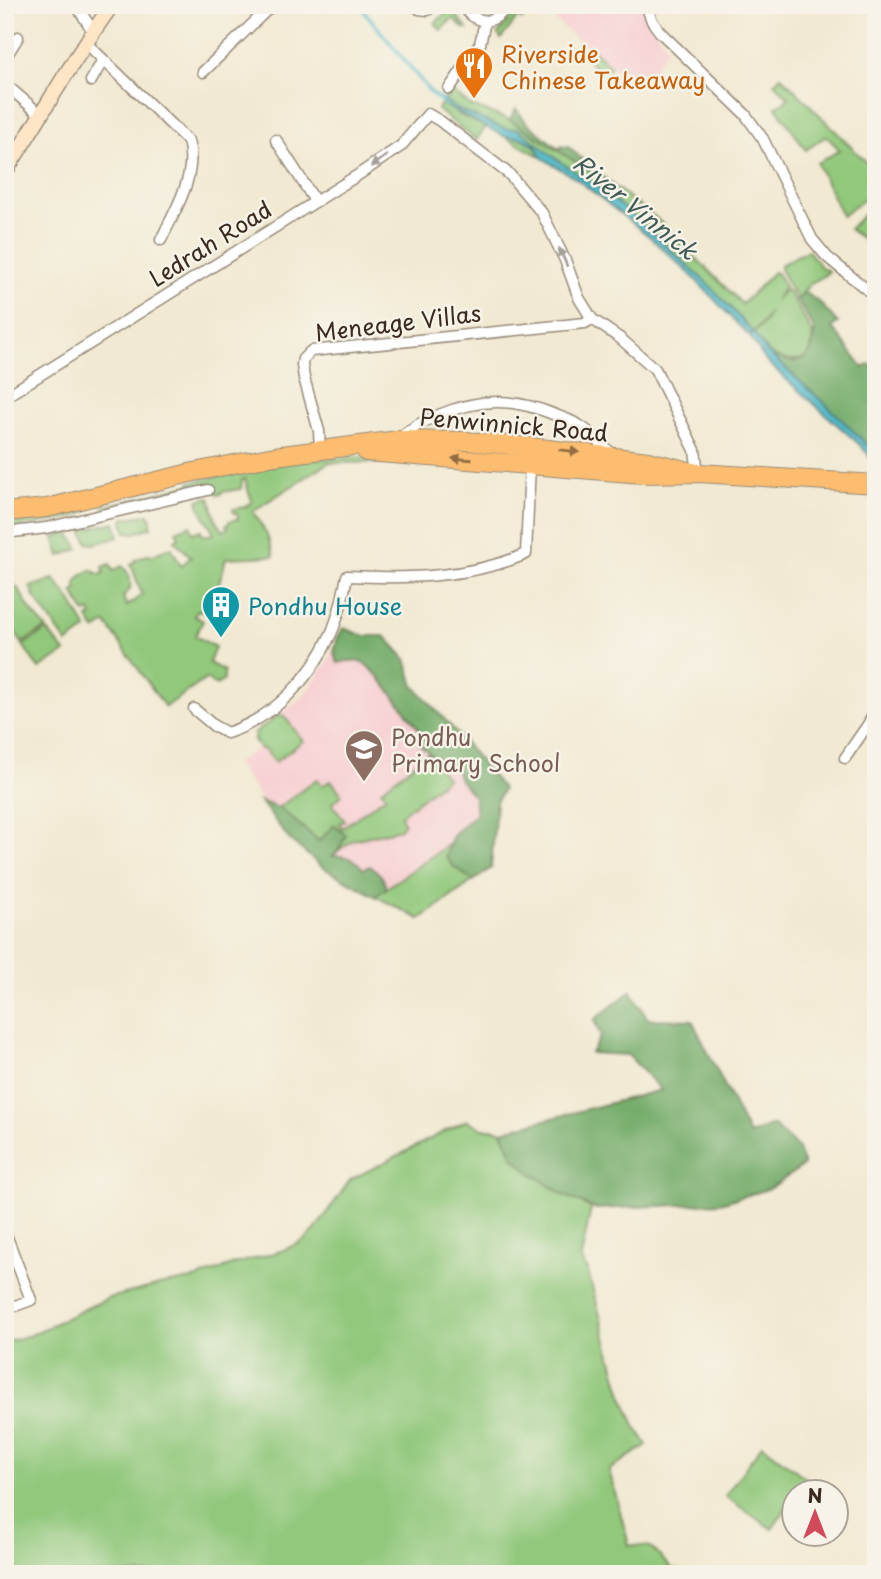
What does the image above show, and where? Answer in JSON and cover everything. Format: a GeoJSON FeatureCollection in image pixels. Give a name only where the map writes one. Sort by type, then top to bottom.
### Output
{"type":"FeatureCollection","features":[{"type":"Feature","properties":{"kind":"highway","name":"Penwinnick Road"},"geometry":{"type":"LineString","coordinates":[[5,512],[47,508],[194,472],[275,456],[398,440],[466,441],[643,474],[695,472],[874,484]]}},
{"type":"Feature","properties":{"kind":"highway","name":"Penwinnick Road"},"geometry":{"type":"LineString","coordinates":[[325,450],[614,457],[648,461],[695,472]]}},
{"type":"Feature","properties":{"kind":"main road"},"geometry":{"type":"LineString","coordinates":[[5,172],[89,37],[112,5]]}},
{"type":"Feature","properties":{"kind":"street"},"geometry":{"type":"LineString","coordinates":[[76,5],[89,37],[103,60],[188,141],[191,151],[188,177],[161,240]]}},
{"type":"Feature","properties":{"kind":"street"},"geometry":{"type":"LineString","coordinates":[[203,72],[272,5]]}},
{"type":"Feature","properties":{"kind":"street"},"geometry":{"type":"LineString","coordinates":[[419,9],[428,10],[433,5]]}},
{"type":"Feature","properties":{"kind":"street"},"geometry":{"type":"LineString","coordinates":[[462,5],[472,16],[485,21],[501,15],[508,5]]}},
{"type":"Feature","properties":{"kind":"street"},"geometry":{"type":"LineString","coordinates":[[646,5],[660,32],[755,125],[811,239],[827,257],[876,296]]}},
{"type":"Feature","properties":{"kind":"street"},"geometry":{"type":"LineString","coordinates":[[449,89],[480,44],[485,21]]}},
{"type":"Feature","properties":{"kind":"street"},"geometry":{"type":"LineString","coordinates":[[5,58],[18,37]]}},
{"type":"Feature","properties":{"kind":"street"},"geometry":{"type":"LineString","coordinates":[[91,81],[103,60]]}},
{"type":"Feature","properties":{"kind":"street"},"geometry":{"type":"LineString","coordinates":[[5,84],[42,116]]}},
{"type":"Feature","properties":{"kind":"street","name":"Ledrah Road"},"geometry":{"type":"LineString","coordinates":[[5,397],[401,146],[428,114],[509,173],[542,213],[565,260],[579,298],[592,318]]}},
{"type":"Feature","properties":{"kind":"street"},"geometry":{"type":"LineString","coordinates":[[276,140],[315,201]]}},
{"type":"Feature","properties":{"kind":"street"},"geometry":{"type":"LineString","coordinates":[[592,318],[621,338],[655,369],[695,450],[695,472]]}},
{"type":"Feature","properties":{"kind":"street","name":"Meneage Villas"},"geometry":{"type":"LineString","coordinates":[[325,450],[302,365],[311,351],[585,323],[592,318]]}},
{"type":"Feature","properties":{"kind":"street"},"geometry":{"type":"LineString","coordinates":[[398,440],[416,426],[451,410],[477,403],[506,401],[531,405],[568,420],[590,433],[614,457]]}},
{"type":"Feature","properties":{"kind":"street"},"geometry":{"type":"LineString","coordinates":[[194,709],[227,733],[261,719],[297,687],[321,653],[332,633],[347,576],[401,578],[449,575],[485,568],[526,554],[531,455]]}},
{"type":"Feature","properties":{"kind":"street"},"geometry":{"type":"LineString","coordinates":[[5,533],[43,528],[208,490]]}},
{"type":"Feature","properties":{"kind":"street"},"geometry":{"type":"LineString","coordinates":[[94,497],[99,516]]}},
{"type":"Feature","properties":{"kind":"street"},"geometry":{"type":"LineString","coordinates":[[845,758],[876,708]]}},
{"type":"Feature","properties":{"kind":"street"},"geometry":{"type":"LineString","coordinates":[[5,1232],[31,1300],[7,1309]]}},
{"type":"Feature","properties":{"kind":"shaded area"},"geometry":{"type":"Polygon","coordinates":[[[539,5],[643,5],[645,16],[668,48],[646,80],[632,81],[591,52],[539,5]]]}},
{"type":"Feature","properties":{"kind":"shaded area","name":"Pondhu Primary School"},"geometry":{"type":"Polygon","coordinates":[[[337,639],[381,670],[496,802],[491,868],[420,919],[322,867],[289,839],[236,763],[258,748],[254,740],[255,732],[302,698],[327,663],[337,639]]]}},
{"type":"Feature","properties":{"kind":"green space"},"geometry":{"type":"Polygon","coordinates":[[[441,5],[449,5],[467,29],[453,18],[441,30],[435,23],[447,12],[441,5]]]}},
{"type":"Feature","properties":{"kind":"green space"},"geometry":{"type":"Polygon","coordinates":[[[513,14],[522,14],[524,17],[518,17],[501,39],[498,34],[513,14]]]}},
{"type":"Feature","properties":{"kind":"green space"},"geometry":{"type":"Polygon","coordinates":[[[593,50],[610,66],[609,70],[597,69],[582,53],[592,55],[593,50]]]}},
{"type":"Feature","properties":{"kind":"green space"},"geometry":{"type":"Polygon","coordinates":[[[781,76],[876,172],[876,190],[842,216],[817,163],[840,150],[826,136],[806,150],[776,107],[789,98],[774,83],[781,76]]]}},
{"type":"Feature","properties":{"kind":"green space"},"geometry":{"type":"Polygon","coordinates":[[[451,90],[469,105],[510,120],[615,187],[656,218],[742,304],[774,272],[777,273],[785,286],[775,300],[788,290],[813,334],[811,350],[806,358],[788,361],[769,353],[754,333],[765,322],[769,312],[753,332],[710,286],[643,224],[600,189],[518,130],[506,129],[457,109],[444,100],[448,98],[451,90]]]}},
{"type":"Feature","properties":{"kind":"green space"},"geometry":{"type":"Polygon","coordinates":[[[442,103],[486,127],[476,140],[438,110],[442,103]]]}},
{"type":"Feature","properties":{"kind":"green space"},"geometry":{"type":"Polygon","coordinates":[[[516,109],[527,123],[559,149],[567,146],[615,187],[510,120],[516,109]]]}},
{"type":"Feature","properties":{"kind":"green space"},"geometry":{"type":"Polygon","coordinates":[[[504,136],[527,140],[535,146],[541,157],[504,136]]]}},
{"type":"Feature","properties":{"kind":"green space"},"geometry":{"type":"Polygon","coordinates":[[[876,202],[876,248],[849,229],[876,202]]]}},
{"type":"Feature","properties":{"kind":"green space"},"geometry":{"type":"Polygon","coordinates":[[[808,250],[822,268],[829,271],[809,285],[797,300],[780,265],[808,250]]]}},
{"type":"Feature","properties":{"kind":"green space"},"geometry":{"type":"Polygon","coordinates":[[[804,292],[819,302],[838,323],[832,327],[863,368],[870,364],[876,371],[876,454],[772,356],[793,362],[805,358],[811,350],[815,330],[797,300],[804,292]]]}},
{"type":"Feature","properties":{"kind":"green space"},"geometry":{"type":"Polygon","coordinates":[[[356,457],[454,462],[328,463],[253,511],[267,535],[274,556],[226,558],[216,593],[205,612],[198,610],[194,616],[203,621],[195,636],[215,647],[209,663],[224,671],[224,680],[216,685],[206,679],[165,707],[106,623],[95,630],[88,618],[92,616],[90,611],[85,613],[73,592],[77,590],[76,583],[82,575],[91,570],[101,575],[104,572],[103,567],[110,564],[113,571],[122,566],[130,583],[130,589],[123,597],[127,606],[142,595],[131,564],[135,560],[171,547],[181,566],[191,557],[176,542],[179,538],[176,531],[190,525],[193,533],[201,530],[202,535],[214,533],[198,500],[210,497],[215,518],[223,531],[228,528],[226,525],[229,521],[238,519],[233,509],[252,503],[250,494],[245,479],[242,480],[241,489],[222,492],[220,495],[216,493],[212,483],[111,508],[105,509],[103,506],[190,485],[190,482],[292,461],[356,457]]]}},
{"type":"Feature","properties":{"kind":"green space"},"geometry":{"type":"Polygon","coordinates":[[[90,509],[63,520],[5,529],[5,524],[90,509]]]}},
{"type":"Feature","properties":{"kind":"green space"},"geometry":{"type":"Polygon","coordinates":[[[149,514],[151,527],[135,533],[126,532],[124,518],[149,514]]]}},
{"type":"Feature","properties":{"kind":"green space"},"geometry":{"type":"Polygon","coordinates":[[[115,522],[119,537],[94,544],[88,543],[82,530],[115,522]]]}},
{"type":"Feature","properties":{"kind":"green space"},"geometry":{"type":"Polygon","coordinates":[[[69,533],[79,549],[60,556],[54,537],[69,533]]]}},
{"type":"Feature","properties":{"kind":"green space"},"geometry":{"type":"Polygon","coordinates":[[[54,579],[87,629],[67,643],[30,587],[54,579]]]}},
{"type":"Feature","properties":{"kind":"green space"},"geometry":{"type":"Polygon","coordinates":[[[9,585],[17,587],[32,612],[46,628],[22,643],[5,618],[5,588],[9,585]]]}},
{"type":"Feature","properties":{"kind":"green space"},"geometry":{"type":"Polygon","coordinates":[[[343,628],[364,636],[385,636],[406,659],[414,686],[503,789],[496,802],[491,868],[473,881],[452,865],[446,856],[453,835],[476,813],[474,797],[460,780],[456,769],[434,757],[419,744],[422,734],[375,673],[361,662],[338,663],[334,654],[343,628]]]}},
{"type":"Feature","properties":{"kind":"green space"},"geometry":{"type":"Polygon","coordinates":[[[47,630],[65,652],[39,669],[23,645],[47,630]]]}},
{"type":"Feature","properties":{"kind":"green space"},"geometry":{"type":"Polygon","coordinates":[[[279,715],[284,716],[303,741],[275,762],[254,740],[255,732],[279,715]]]}},
{"type":"Feature","properties":{"kind":"green space"},"geometry":{"type":"Polygon","coordinates":[[[428,753],[447,778],[401,815],[404,823],[400,829],[353,840],[338,851],[346,835],[335,825],[320,842],[278,808],[317,779],[322,786],[331,780],[342,795],[332,803],[345,821],[339,823],[342,828],[386,796],[381,790],[428,753]]]}},
{"type":"Feature","properties":{"kind":"green space"},"geometry":{"type":"Polygon","coordinates":[[[260,801],[281,809],[319,841],[334,825],[346,835],[333,856],[350,858],[363,869],[370,866],[383,878],[386,889],[375,896],[322,867],[289,839],[260,801]]]}},
{"type":"Feature","properties":{"kind":"green space"},"geometry":{"type":"Polygon","coordinates":[[[451,843],[491,868],[420,919],[375,896],[451,843]]]}},
{"type":"Feature","properties":{"kind":"green space"},"geometry":{"type":"Polygon","coordinates":[[[631,991],[648,1019],[692,1020],[749,1135],[773,1125],[797,1147],[804,1165],[769,1189],[720,1203],[596,1209],[563,1195],[513,1157],[502,1131],[661,1090],[628,1055],[591,1053],[601,1036],[594,1020],[631,991]]]}},
{"type":"Feature","properties":{"kind":"green space"},"geometry":{"type":"Polygon","coordinates":[[[467,1120],[483,1129],[502,1131],[513,1157],[563,1194],[591,1208],[581,1258],[588,1272],[621,1392],[635,1426],[647,1445],[609,1470],[629,1545],[651,1547],[672,1569],[698,1574],[5,1574],[5,1342],[31,1335],[109,1298],[198,1278],[297,1244],[315,1230],[350,1180],[467,1120]]]}},
{"type":"Feature","properties":{"kind":"green space"},"geometry":{"type":"Polygon","coordinates":[[[762,1445],[806,1478],[780,1478],[780,1517],[772,1529],[725,1496],[762,1445]]]}},
{"type":"Feature","properties":{"kind":"water"},"geometry":{"type":"Polygon","coordinates":[[[444,100],[457,109],[495,125],[518,129],[600,189],[643,224],[710,286],[753,332],[748,335],[692,276],[650,237],[578,180],[541,157],[535,145],[521,138],[504,136],[449,108],[442,103],[444,100]]]}},
{"type":"Feature","properties":{"kind":"water"},"geometry":{"type":"Polygon","coordinates":[[[754,333],[766,351],[876,454],[876,468],[859,444],[766,361],[750,337],[754,333]]]}},
{"type":"Feature","properties":{"kind":"waterway","name":"River Vinnick"},"geometry":{"type":"LineString","coordinates":[[359,5],[432,94],[445,104]]}},
{"type":"Feature","properties":{"kind":"place","name":"Riverside Chinese Takeaway"},"geometry":{"type":"Point","coordinates":[474,100]}},
{"type":"Feature","properties":{"kind":"place","name":"Pondhu House"},"geometry":{"type":"Point","coordinates":[221,639]}},
{"type":"Feature","properties":{"kind":"place","name":"Pondhu Primary School"},"geometry":{"type":"Point","coordinates":[364,783]}}]}
